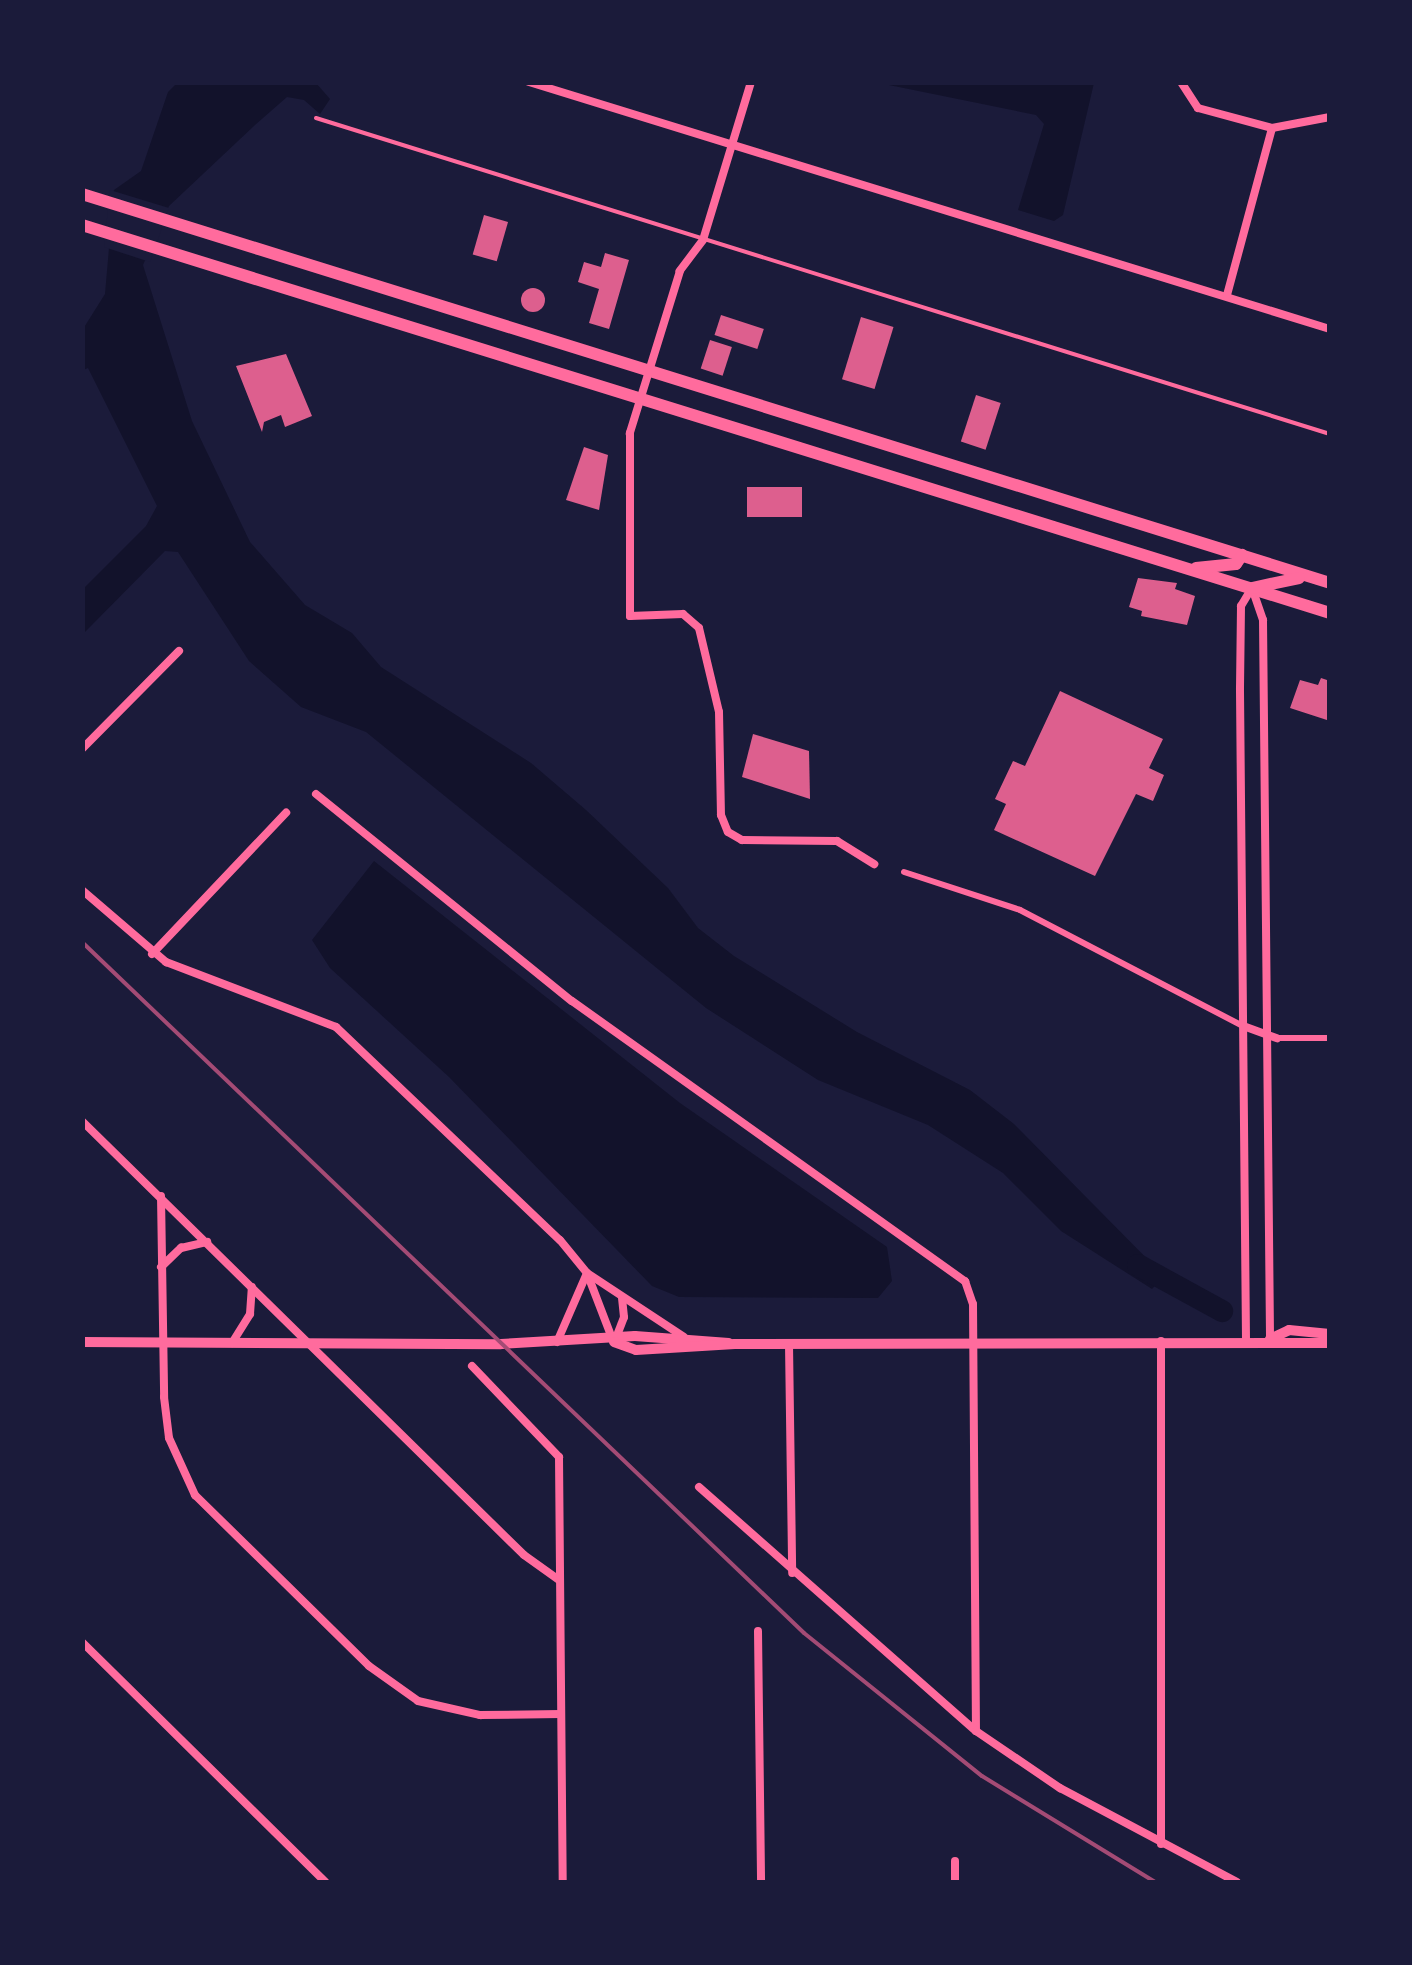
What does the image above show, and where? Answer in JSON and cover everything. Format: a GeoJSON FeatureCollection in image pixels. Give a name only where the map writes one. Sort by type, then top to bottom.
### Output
{"type":"FeatureCollection","features":[{"type":"Feature","properties":{"kind":"main road"},"geometry":{"type":"LineString","coordinates":[[82,194],[1323,581]]}},
{"type":"Feature","properties":{"kind":"main road"},"geometry":{"type":"LineString","coordinates":[[82,225],[1330,613]]}},
{"type":"Feature","properties":{"kind":"main road"},"geometry":{"type":"LineString","coordinates":[[1184,568],[1236,564],[1242,555]]}},
{"type":"Feature","properties":{"kind":"main road"},"geometry":{"type":"LineString","coordinates":[[1252,588],[1284,577],[1323,581]]}},
{"type":"Feature","properties":{"kind":"street"},"geometry":{"type":"LineString","coordinates":[[529,82],[1330,329]]}},
{"type":"Feature","properties":{"kind":"street"},"geometry":{"type":"LineString","coordinates":[[751,82],[728,144],[703,240],[680,271],[630,432],[630,616],[683,614],[699,628],[719,712],[721,815],[728,832],[742,840],[836,842],[874,864]]}},
{"type":"Feature","properties":{"kind":"street"},"geometry":{"type":"LineString","coordinates":[[1180,82],[1198,108],[1272,128],[1330,117]]}},
{"type":"Feature","properties":{"kind":"street"},"geometry":{"type":"LineString","coordinates":[[1227,295],[1272,128]]}},
{"type":"Feature","properties":{"kind":"street"},"geometry":{"type":"LineString","coordinates":[[1246,1340],[1241,623],[1252,588]]}},
{"type":"Feature","properties":{"kind":"street"},"geometry":{"type":"LineString","coordinates":[[1252,588],[1263,620],[1270,1339]]}},
{"type":"Feature","properties":{"kind":"street"},"geometry":{"type":"LineString","coordinates":[[82,749],[178,651]]}},
{"type":"Feature","properties":{"kind":"street"},"geometry":{"type":"LineString","coordinates":[[316,794],[572,1001],[952,1270],[970,1290],[976,1731]]}},
{"type":"Feature","properties":{"kind":"street"},"geometry":{"type":"LineString","coordinates":[[152,954],[286,813]]}},
{"type":"Feature","properties":{"kind":"street"},"geometry":{"type":"LineString","coordinates":[[904,872],[1020,910],[1266,1038],[1330,1038]]}},
{"type":"Feature","properties":{"kind":"street"},"geometry":{"type":"LineString","coordinates":[[82,890],[152,954],[336,1027],[587,1273],[684,1336]]}},
{"type":"Feature","properties":{"kind":"street"},"geometry":{"type":"LineString","coordinates":[[82,1120],[524,1555],[558,1580]]}},
{"type":"Feature","properties":{"kind":"street"},"geometry":{"type":"LineString","coordinates":[[1246,1180],[1268,1180]]}},
{"type":"Feature","properties":{"kind":"street"},"geometry":{"type":"LineString","coordinates":[[161,1196],[161,1342],[169,1438],[195,1495],[369,1666],[441,1710],[561,1714]]}},
{"type":"Feature","properties":{"kind":"street"},"geometry":{"type":"LineString","coordinates":[[161,1267],[181,1248],[207,1242]]}},
{"type":"Feature","properties":{"kind":"street"},"geometry":{"type":"LineString","coordinates":[[587,1273],[614,1342],[636,1350],[735,1344],[1270,1339],[1301,1347],[1330,1343]]}},
{"type":"Feature","properties":{"kind":"street"},"geometry":{"type":"LineString","coordinates":[[556,1343],[587,1273]]}},
{"type":"Feature","properties":{"kind":"street"},"geometry":{"type":"LineString","coordinates":[[232,1343],[250,1314],[252,1287]]}},
{"type":"Feature","properties":{"kind":"street"},"geometry":{"type":"LineString","coordinates":[[614,1342],[624,1318],[622,1298]]}},
{"type":"Feature","properties":{"kind":"street"},"geometry":{"type":"LineString","coordinates":[[1270,1339],[1289,1330],[1330,1334]]}},
{"type":"Feature","properties":{"kind":"street"},"geometry":{"type":"LineString","coordinates":[[82,1342],[556,1343],[684,1336],[735,1344]]}},
{"type":"Feature","properties":{"kind":"street"},"geometry":{"type":"LineString","coordinates":[[1161,1342],[1162,1844]]}},
{"type":"Feature","properties":{"kind":"street"},"geometry":{"type":"LineString","coordinates":[[789,1344],[792,1573]]}},
{"type":"Feature","properties":{"kind":"street"},"geometry":{"type":"LineString","coordinates":[[472,1366],[559,1457],[563,1882]]}},
{"type":"Feature","properties":{"kind":"street"},"geometry":{"type":"LineString","coordinates":[[699,1487],[792,1573],[976,1731],[1060,1788],[1237,1882]]}},
{"type":"Feature","properties":{"kind":"street"},"geometry":{"type":"LineString","coordinates":[[758,1631],[761,1882]]}},
{"type":"Feature","properties":{"kind":"street"},"geometry":{"type":"LineString","coordinates":[[82,1642],[325,1882]]}},
{"type":"Feature","properties":{"kind":"street"},"geometry":{"type":"LineString","coordinates":[[955,1860],[955,1882]]}},
{"type":"Feature","properties":{"kind":"lane"},"geometry":{"type":"LineString","coordinates":[[316,118],[1330,434]]}},
{"type":"Feature","properties":{"kind":"shaded area"},"geometry":{"type":"Polygon","coordinates":[[[177,83],[316,83],[330,99],[320,114],[304,100],[287,97],[255,125],[169,206],[143,265],[192,421],[250,542],[305,605],[352,633],[381,667],[531,763],[586,810],[668,888],[698,928],[734,956],[857,1032],[970,1090],[1014,1124],[1164,1276],[1152,1289],[1061,1231],[1003,1173],[928,1125],[818,1080],[706,1008],[366,732],[301,707],[249,661],[178,552],[165,551],[83,634],[83,589],[146,526],[157,506],[88,368],[83,370],[83,329],[105,294],[114,190],[141,171],[168,92],[177,83]]]}},
{"type":"Feature","properties":{"kind":"shaded area"},"geometry":{"type":"Polygon","coordinates":[[[879,83],[1094,83],[1063,215],[1054,221],[1018,210],[1044,124],[1036,115],[879,83]]]}},
{"type":"Feature","properties":{"kind":"shaded area"},"geometry":{"type":"Polygon","coordinates":[[[374,861],[680,1103],[887,1247],[892,1281],[878,1298],[679,1297],[652,1286],[449,1077],[330,968],[312,940],[374,861]]]}},
{"type":"Feature","properties":{"kind":"pier"},"geometry":{"type":"Polygon","coordinates":[[[110,190],[169,208],[150,262],[104,247],[110,190]]]}},
{"type":"Feature","properties":{"kind":"building"},"geometry":{"type":"Polygon","coordinates":[[[484,215],[508,222],[497,261],[473,254],[484,215]]]}},
{"type":"Feature","properties":{"kind":"building"},"geometry":{"type":"Polygon","coordinates":[[[605,253],[629,260],[609,329],[589,323],[599,289],[578,282],[584,262],[601,267],[605,253]]]}},
{"type":"Feature","properties":{"kind":"building"},"geometry":{"type":"Polygon","coordinates":[[[533,288],[545,300],[533,312],[521,300],[533,288]]]}},
{"type":"Feature","properties":{"kind":"building"},"geometry":{"type":"Polygon","coordinates":[[[721,315],[764,329],[757,349],[715,335],[721,315]]]}},
{"type":"Feature","properties":{"kind":"building"},"geometry":{"type":"Polygon","coordinates":[[[861,317],[894,327],[875,389],[842,379],[861,317]]]}},
{"type":"Feature","properties":{"kind":"building"},"geometry":{"type":"Polygon","coordinates":[[[710,340],[732,347],[723,376],[701,369],[710,340]]]}},
{"type":"Feature","properties":{"kind":"building"},"geometry":{"type":"Polygon","coordinates":[[[286,354],[312,416],[285,427],[281,415],[264,422],[262,432],[236,366],[286,354]]]}},
{"type":"Feature","properties":{"kind":"building"},"geometry":{"type":"Polygon","coordinates":[[[976,395],[1001,403],[986,450],[961,442],[976,395]]]}},
{"type":"Feature","properties":{"kind":"building"},"geometry":{"type":"Polygon","coordinates":[[[584,447],[608,455],[599,510],[566,500],[584,447]]]}},
{"type":"Feature","properties":{"kind":"building"},"geometry":{"type":"Polygon","coordinates":[[[747,487],[802,487],[802,517],[747,517],[747,487]]]}},
{"type":"Feature","properties":{"kind":"building"},"geometry":{"type":"Polygon","coordinates":[[[1138,578],[1177,583],[1175,589],[1195,596],[1187,625],[1141,616],[1142,611],[1129,607],[1138,578]]]}},
{"type":"Feature","properties":{"kind":"building"},"geometry":{"type":"Polygon","coordinates":[[[1321,678],[1330,681],[1330,721],[1290,708],[1300,680],[1318,685],[1321,678]]]}},
{"type":"Feature","properties":{"kind":"building"},"geometry":{"type":"Polygon","coordinates":[[[1060,691],[1163,739],[1149,768],[1164,775],[1153,801],[1136,794],[1095,876],[994,830],[1006,804],[995,799],[1013,761],[1025,766],[1060,691]]]}},
{"type":"Feature","properties":{"kind":"building"},"geometry":{"type":"Polygon","coordinates":[[[753,734],[809,751],[810,799],[742,777],[753,734]]]}},
{"type":"Feature","properties":{"kind":"waterway"},"geometry":{"type":"LineString","coordinates":[[1138,1265],[1222,1311]]}},
{"type":"Feature","properties":{"kind":"railway"},"geometry":{"type":"LineString","coordinates":[[82,942],[804,1633],[982,1776],[1155,1882]]}}]}
